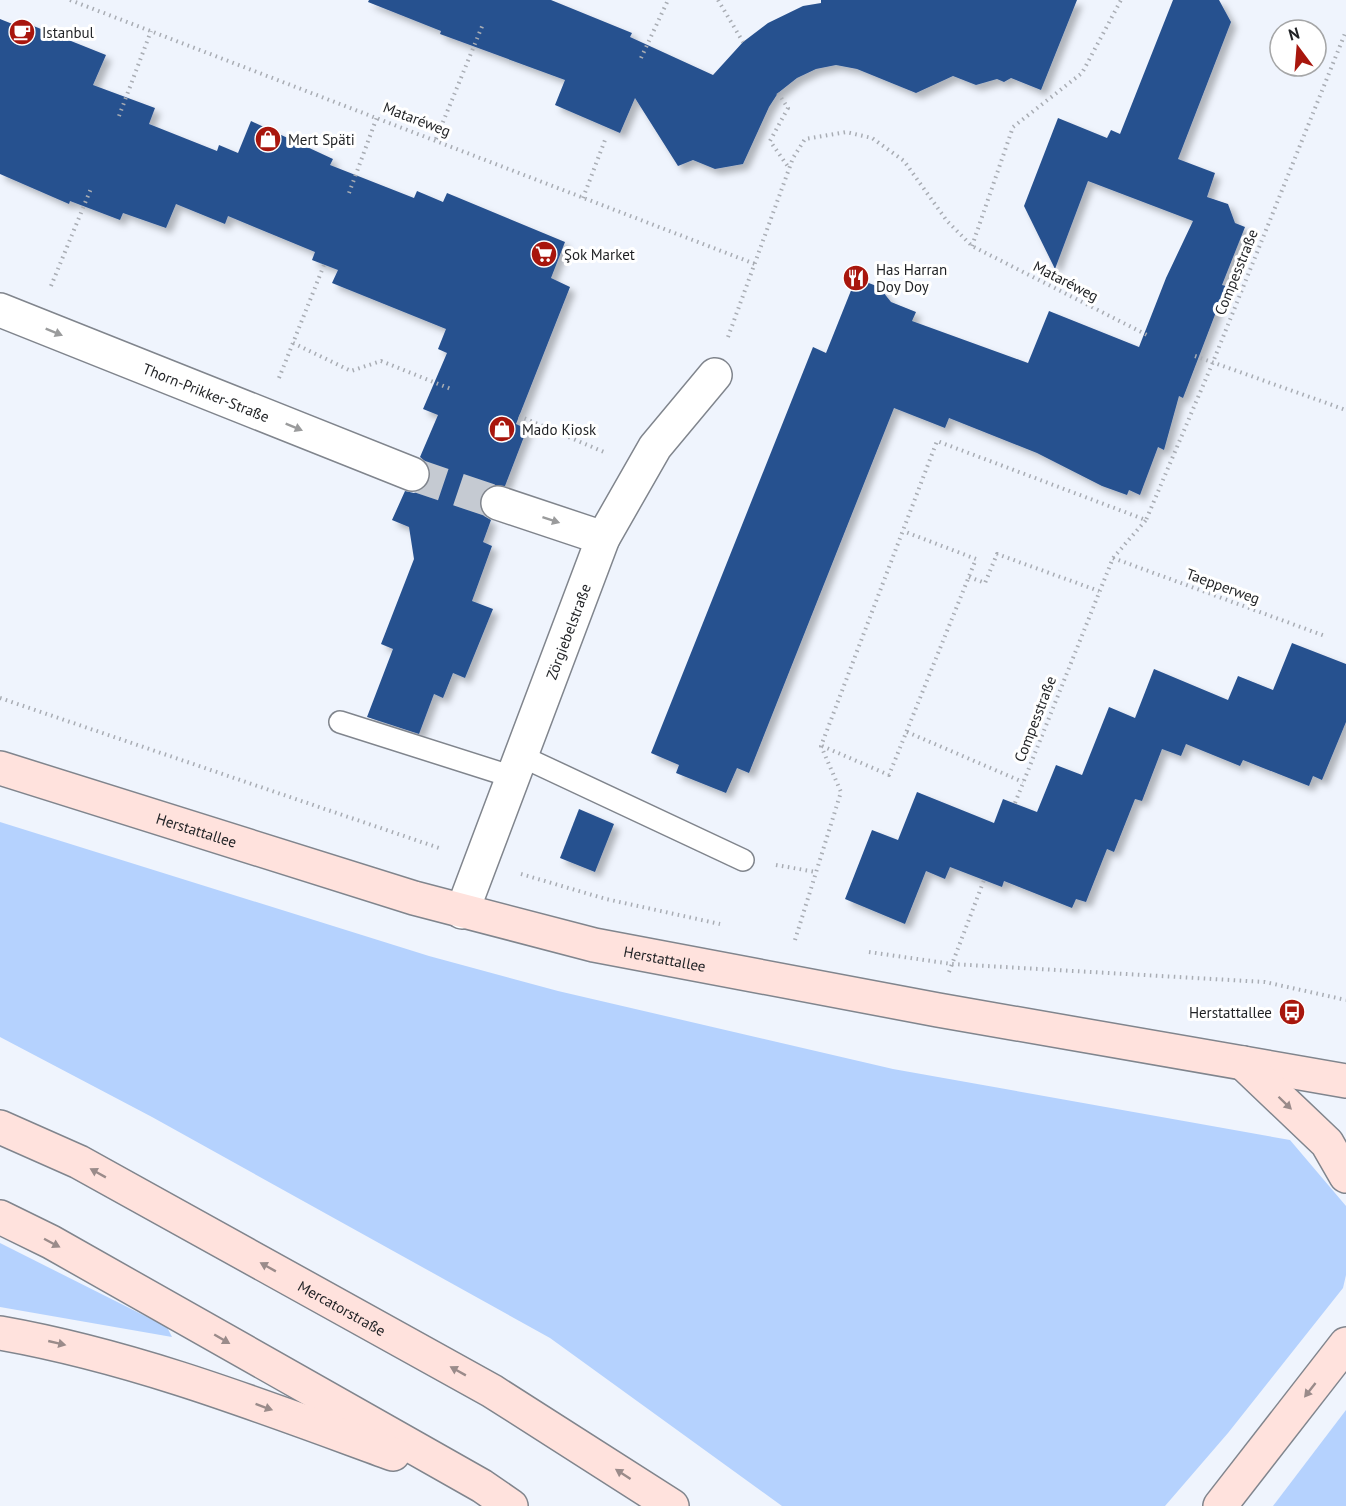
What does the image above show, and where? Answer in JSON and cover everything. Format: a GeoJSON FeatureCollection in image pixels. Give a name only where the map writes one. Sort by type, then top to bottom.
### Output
{"type":"FeatureCollection","features":[{"type":"Feature","properties":{"kind":"main road","name":"Herstattallee"},"geometry":{"type":"LineString","coordinates":[[0,768],[462,912],[594,945],[938,1010],[1346,1081]]}},
{"type":"Feature","properties":{"kind":"main road"},"geometry":{"type":"LineString","coordinates":[[1243,1063],[1327,1143],[1346,1176]]}},
{"type":"Feature","properties":{"kind":"main road","name":"Mercatorstraße"},"geometry":{"type":"LineString","coordinates":[[0,1126],[79,1162],[492,1390],[672,1506]]}},
{"type":"Feature","properties":{"kind":"main road"},"geometry":{"type":"LineString","coordinates":[[0,1217],[51,1242],[482,1486],[511,1506]]}},
{"type":"Feature","properties":{"kind":"main road"},"geometry":{"type":"LineString","coordinates":[[0,1333],[54,1342],[175,1375],[482,1486]]}},
{"type":"Feature","properties":{"kind":"main road"},"geometry":{"type":"LineString","coordinates":[[1220,1506],[1346,1344]]}},
{"type":"Feature","properties":{"kind":"street","name":"Thorn-Prikker-Straße"},"geometry":{"type":"LineString","coordinates":[[0,310],[412,474]]}},
{"type":"Feature","properties":{"kind":"street","name":"Zörgiebelstraße"},"geometry":{"type":"LineString","coordinates":[[462,912],[603,538],[654,447],[715,375]]}},
{"type":"Feature","properties":{"kind":"street"},"geometry":{"type":"LineString","coordinates":[[498,503],[603,538]]}},
{"type":"Feature","properties":{"kind":"lane"},"geometry":{"type":"LineString","coordinates":[[340,722],[517,767],[742,860]]}},
{"type":"Feature","properties":{"kind":"path","name":"Mataréweg"},"geometry":{"type":"LineString","coordinates":[[70,0],[436,139],[755,264]]}},
{"type":"Feature","properties":{"kind":"path"},"geometry":{"type":"LineString","coordinates":[[641,58],[668,0]]}},
{"type":"Feature","properties":{"kind":"path"},"geometry":{"type":"LineString","coordinates":[[718,0],[743,42]]}},
{"type":"Feature","properties":{"kind":"path"},"geometry":{"type":"LineString","coordinates":[[972,246],[1012,127],[1082,73],[1121,0]]}},
{"type":"Feature","properties":{"kind":"path"},"geometry":{"type":"LineString","coordinates":[[436,139],[483,24]]}},
{"type":"Feature","properties":{"kind":"path"},"geometry":{"type":"LineString","coordinates":[[119,116],[151,31]]}},
{"type":"Feature","properties":{"kind":"path","name":"Compesstraße"},"geometry":{"type":"LineString","coordinates":[[1015,803],[1113,558],[1146,520],[1214,362],[1346,31]]}},
{"type":"Feature","properties":{"kind":"path"},"geometry":{"type":"LineString","coordinates":[[715,375],[789,169],[770,141],[788,108],[778,93]]}},
{"type":"Feature","properties":{"kind":"path"},"geometry":{"type":"LineString","coordinates":[[349,193],[377,117]]}},
{"type":"Feature","properties":{"kind":"path","name":"Mataréweg"},"geometry":{"type":"LineString","coordinates":[[789,169],[805,139],[846,132],[872,138],[904,162],[947,221],[972,246],[1149,336]]}},
{"type":"Feature","properties":{"kind":"path"},"geometry":{"type":"LineString","coordinates":[[583,198],[605,140]]}},
{"type":"Feature","properties":{"kind":"path"},"geometry":{"type":"LineString","coordinates":[[65,252],[92,186]]}},
{"type":"Feature","properties":{"kind":"path"},"geometry":{"type":"LineString","coordinates":[[296,335],[324,265]]}},
{"type":"Feature","properties":{"kind":"path"},"geometry":{"type":"LineString","coordinates":[[293,343],[351,371],[381,361],[451,389]]}},
{"type":"Feature","properties":{"kind":"path"},"geometry":{"type":"LineString","coordinates":[[1196,356],[1346,410]]}},
{"type":"Feature","properties":{"kind":"path"},"geometry":{"type":"LineString","coordinates":[[519,416],[643,469]]}},
{"type":"Feature","properties":{"kind":"path"},"geometry":{"type":"LineString","coordinates":[[795,940],[841,792],[821,746],[937,441],[1146,520]]}},
{"type":"Feature","properties":{"kind":"path"},"geometry":{"type":"LineString","coordinates":[[821,746],[889,775],[976,559],[903,531]]}},
{"type":"Feature","properties":{"kind":"path"},"geometry":{"type":"LineString","coordinates":[[969,577],[985,583],[997,554],[1099,591]]}},
{"type":"Feature","properties":{"kind":"path","name":"Taepperweg"},"geometry":{"type":"LineString","coordinates":[[1113,558],[1325,636]]}},
{"type":"Feature","properties":{"kind":"path"},"geometry":{"type":"LineString","coordinates":[[0,698],[481,862],[606,899],[728,926]]}},
{"type":"Feature","properties":{"kind":"path"},"geometry":{"type":"LineString","coordinates":[[907,732],[1023,782]]}},
{"type":"Feature","properties":{"kind":"path"},"geometry":{"type":"LineString","coordinates":[[938,1010],[952,964],[984,880]]}},
{"type":"Feature","properties":{"kind":"path"},"geometry":{"type":"LineString","coordinates":[[783,938],[802,942]]}},
{"type":"Feature","properties":{"kind":"path"},"geometry":{"type":"LineString","coordinates":[[864,951],[952,964],[1265,982],[1346,1000]]}},
{"type":"Feature","properties":{"kind":"shaded area"},"geometry":{"type":"Polygon","coordinates":[[[0,822],[429,956],[558,991],[893,1069],[1290,1140],[1346,1206],[1346,1275],[1343,1288],[1228,1433],[1165,1506],[782,1506],[550,1338],[152,1117],[0,1037],[0,822]]]}},
{"type":"Feature","properties":{"kind":"shaded area"},"geometry":{"type":"Polygon","coordinates":[[[0,1243],[167,1327],[172,1337],[0,1307],[0,1243]]]}},
{"type":"Feature","properties":{"kind":"shaded area"},"geometry":{"type":"Polygon","coordinates":[[[1346,1410],[1346,1506],[1273,1506],[1346,1410]]]}},
{"type":"Feature","properties":{"kind":"building"},"geometry":{"type":"Polygon","coordinates":[[[369,0],[551,0],[632,33],[630,37],[713,75],[743,42],[768,23],[803,6],[821,3],[821,0],[1077,0],[1041,90],[1011,78],[1004,82],[997,79],[976,85],[953,76],[916,93],[857,69],[836,65],[816,69],[797,78],[778,93],[769,107],[743,164],[715,169],[693,160],[678,166],[635,98],[620,133],[555,105],[565,80],[440,34],[441,31],[368,2],[369,0]]]}},
{"type":"Feature","properties":{"kind":"building"},"geometry":{"type":"Polygon","coordinates":[[[1173,0],[1219,0],[1231,22],[1178,159],[1215,173],[1207,197],[1228,204],[1235,223],[1245,227],[1222,285],[1226,286],[1183,398],[1179,396],[1164,450],[1158,447],[1140,495],[1129,490],[1127,495],[1102,486],[1037,453],[949,418],[945,428],[894,408],[749,773],[737,768],[726,793],[676,773],[679,765],[651,753],[813,347],[826,353],[856,278],[879,287],[891,302],[916,312],[912,321],[1028,363],[1049,311],[1139,347],[1166,278],[1193,221],[1088,181],[1055,269],[1024,206],[1058,118],[1107,138],[1111,130],[1120,134],[1173,0]]]}},
{"type":"Feature","properties":{"kind":"building"},"geometry":{"type":"Polygon","coordinates":[[[0,19],[20,27],[21,21],[106,55],[93,85],[155,108],[149,124],[217,151],[219,145],[238,153],[251,121],[333,159],[330,165],[414,198],[417,191],[443,202],[447,193],[565,242],[551,278],[570,287],[516,424],[527,429],[505,486],[494,485],[485,489],[480,498],[480,507],[484,516],[491,520],[483,542],[492,546],[472,601],[493,609],[465,678],[453,673],[443,698],[434,694],[419,734],[367,717],[393,649],[381,644],[414,559],[409,527],[392,520],[405,491],[414,493],[423,489],[430,480],[430,471],[426,462],[420,457],[438,415],[423,409],[447,353],[438,349],[446,329],[332,283],[338,270],[312,260],[315,252],[228,216],[225,224],[176,204],[166,228],[123,213],[120,220],[70,201],[69,204],[0,174],[0,19]]]}},
{"type":"Feature","properties":{"kind":"building"},"geometry":{"type":"Polygon","coordinates":[[[1292,643],[1346,664],[1346,722],[1322,780],[1313,776],[1309,786],[1243,760],[1240,766],[1186,744],[1181,756],[1162,749],[1142,801],[1135,799],[1114,852],[1107,849],[1086,902],[1076,899],[1072,908],[1004,881],[1002,887],[950,867],[945,879],[926,871],[905,924],[845,899],[872,830],[898,840],[917,792],[994,823],[1003,799],[1037,812],[1056,765],[1082,775],[1109,707],[1135,718],[1154,669],[1228,700],[1238,676],[1273,690],[1292,643]]]}},
{"type":"Feature","properties":{"kind":"building"},"geometry":{"type":"Polygon","coordinates":[[[579,809],[614,824],[595,872],[560,858],[579,809]]]}},
{"type":"Feature","properties":{"kind":"tunnel"},"geometry":{"type":"LineString","coordinates":[[412,474],[498,503]]}},
{"type":"Feature","properties":{"kind":"place","name":"Istanbul"},"geometry":{"type":"Point","coordinates":[22,32]}},
{"type":"Feature","properties":{"kind":"place","name":"Mert Späti"},"geometry":{"type":"Point","coordinates":[268,139]}},
{"type":"Feature","properties":{"kind":"place","name":"Şok Market"},"geometry":{"type":"Point","coordinates":[544,254]}},
{"type":"Feature","properties":{"kind":"place","name":"Has Harran Doy Doy"},"geometry":{"type":"Point","coordinates":[856,278]}},
{"type":"Feature","properties":{"kind":"place","name":"Mado Kiosk"},"geometry":{"type":"Point","coordinates":[502,429]}},
{"type":"Feature","properties":{"kind":"place","name":"Herstattallee"},"geometry":{"type":"Point","coordinates":[1292,1012]}}]}
